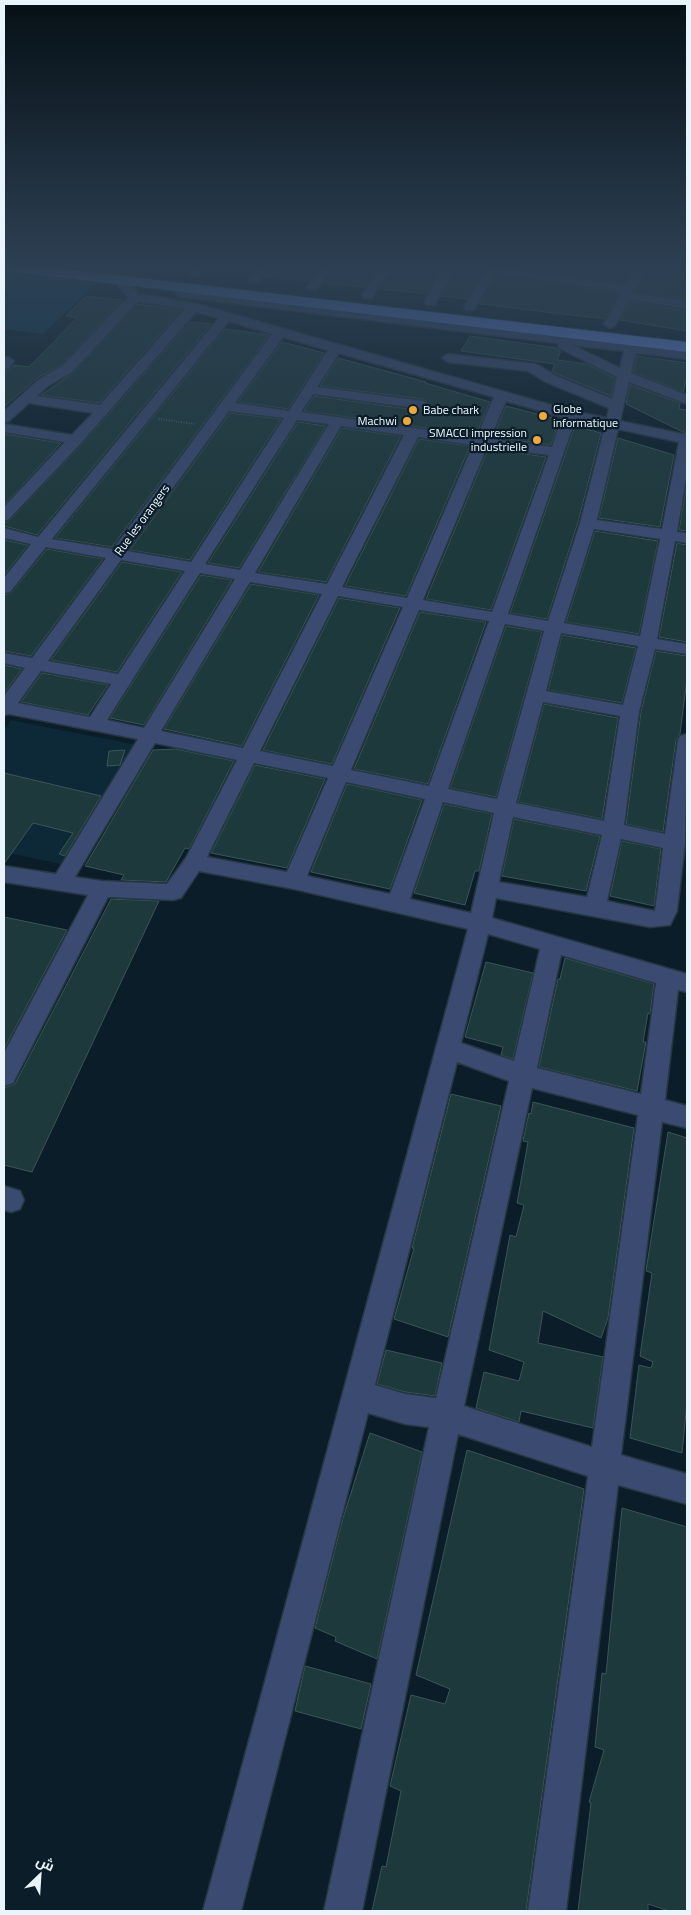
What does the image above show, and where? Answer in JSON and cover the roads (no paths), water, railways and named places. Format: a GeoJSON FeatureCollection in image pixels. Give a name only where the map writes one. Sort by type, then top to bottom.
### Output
{"type":"FeatureCollection","features":[{"type":"Feature","properties":{"kind":"street"},"geometry":{"type":"LineString","coordinates":[[4,418],[24,398],[67,369],[80,355]]}},
{"type":"Feature","properties":{"kind":"street"},"geometry":{"type":"LineString","coordinates":[[4,516],[76,440],[151,355]]}},
{"type":"Feature","properties":{"kind":"street"},"geometry":{"type":"LineString","coordinates":[[4,588],[195,355]]}},
{"type":"Feature","properties":{"kind":"street","name":"Rue les orangers"},"geometry":{"type":"LineString","coordinates":[[5,708],[263,355]]}},
{"type":"Feature","properties":{"kind":"street"},"geometry":{"type":"LineString","coordinates":[[95,724],[331,355]]}},
{"type":"Feature","properties":{"kind":"street"},"geometry":{"type":"LineString","coordinates":[[357,355],[570,415],[611,425],[687,439]]}},
{"type":"Feature","properties":{"kind":"street"},"geometry":{"type":"LineString","coordinates":[[583,355],[624,375],[687,400]]}},
{"type":"Feature","properties":{"kind":"street"},"geometry":{"type":"LineString","coordinates":[[222,1911],[448,1049],[480,923],[486,888],[505,807],[554,627],[588,523],[629,355]]}},
{"type":"Feature","properties":{"kind":"street"},"geometry":{"type":"LineString","coordinates":[[448,358],[531,367],[551,378],[616,406]]}},
{"type":"Feature","properties":{"kind":"street"},"geometry":{"type":"LineString","coordinates":[[309,390],[423,405]]}},
{"type":"Feature","properties":{"kind":"street"},"geometry":{"type":"LineString","coordinates":[[294,881],[501,396]]}},
{"type":"Feature","properties":{"kind":"street"},"geometry":{"type":"LineString","coordinates":[[24,398],[103,410]]}},
{"type":"Feature","properties":{"kind":"street"},"geometry":{"type":"LineString","coordinates":[[226,406],[556,452]]}},
{"type":"Feature","properties":{"kind":"street"},"geometry":{"type":"LineString","coordinates":[[397,905],[570,415]]}},
{"type":"Feature","properties":{"kind":"street"},"geometry":{"type":"LineString","coordinates":[[61,883],[337,422]]}},
{"type":"Feature","properties":{"kind":"street"},"geometry":{"type":"LineString","coordinates":[[4,428],[76,440]]}},
{"type":"Feature","properties":{"kind":"street"},"geometry":{"type":"LineString","coordinates":[[4,874],[102,889],[173,892],[194,862],[413,432]]}},
{"type":"Feature","properties":{"kind":"street"},"geometry":{"type":"LineString","coordinates":[[596,907],[613,830],[630,712],[648,642],[687,436]]}},
{"type":"Feature","properties":{"kind":"street"},"geometry":{"type":"LineString","coordinates":[[588,523],[687,538]]}},
{"type":"Feature","properties":{"kind":"street"},"geometry":{"type":"LineString","coordinates":[[4,533],[41,542],[687,649]]}},
{"type":"Feature","properties":{"kind":"street"},"geometry":{"type":"LineString","coordinates":[[4,658],[123,680]]}},
{"type":"Feature","properties":{"kind":"street"},"geometry":{"type":"LineString","coordinates":[[535,695],[630,712]]}},
{"type":"Feature","properties":{"kind":"street"},"geometry":{"type":"LineString","coordinates":[[5,708],[150,735],[675,843]]}},
{"type":"Feature","properties":{"kind":"street"},"geometry":{"type":"LineString","coordinates":[[486,888],[596,907],[650,919],[662,919],[666,911],[687,740]]}},
{"type":"Feature","properties":{"kind":"street"},"geometry":{"type":"LineString","coordinates":[[194,862],[294,881],[480,923],[678,981],[651,1108],[547,1911]]}},
{"type":"Feature","properties":{"kind":"street"},"geometry":{"type":"LineString","coordinates":[[4,1076],[102,889]]}},
{"type":"Feature","properties":{"kind":"street"},"geometry":{"type":"LineString","coordinates":[[343,1911],[447,1415],[552,944]]}},
{"type":"Feature","properties":{"kind":"street"},"geometry":{"type":"LineString","coordinates":[[448,1049],[524,1075],[687,1117]]}},
{"type":"Feature","properties":{"kind":"street"},"geometry":{"type":"LineString","coordinates":[[358,1394],[405,1408],[447,1415],[604,1466],[687,1490]]}},
{"type":"Feature","properties":{"kind":"place","name":"Babe chark"},"geometry":{"type":"Point","coordinates":[413,410]}},
{"type":"Feature","properties":{"kind":"place","name":"Globe informatique"},"geometry":{"type":"Point","coordinates":[543,416]}},
{"type":"Feature","properties":{"kind":"place","name":"Machwi"},"geometry":{"type":"Point","coordinates":[407,421]}},
{"type":"Feature","properties":{"kind":"place","name":"SMACCI impression industrielle"},"geometry":{"type":"Point","coordinates":[537,440]}}]}
